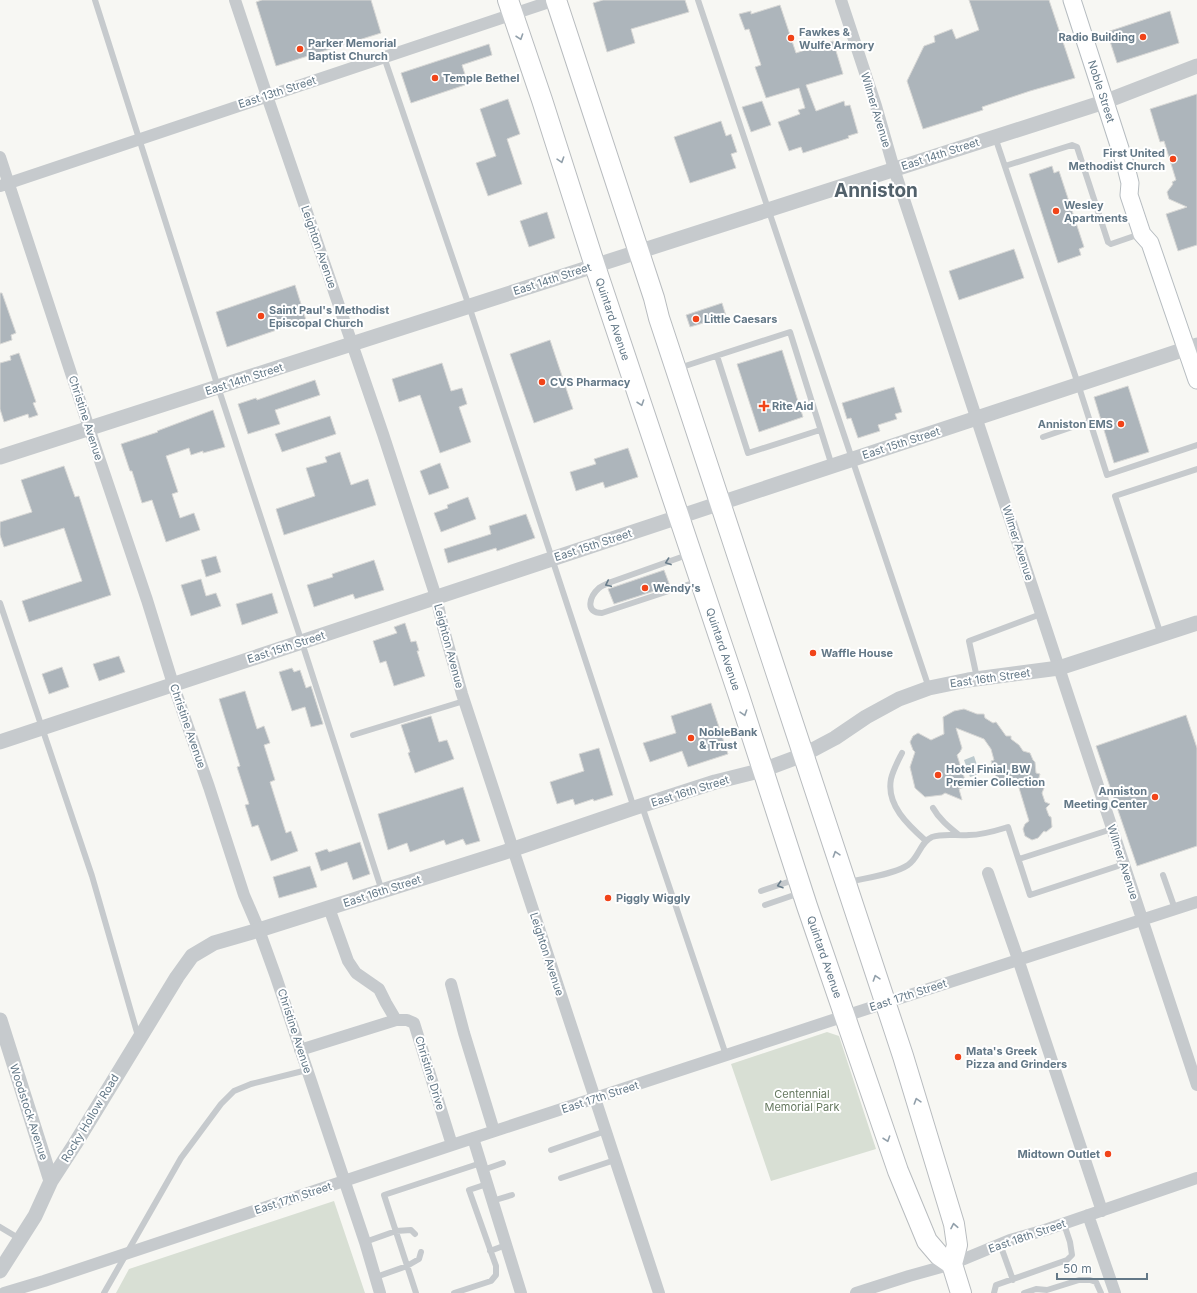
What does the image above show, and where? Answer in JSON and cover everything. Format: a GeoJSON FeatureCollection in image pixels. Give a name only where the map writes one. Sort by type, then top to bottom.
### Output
{"type":"FeatureCollection","features":[{"type":"Feature","properties":{"kind":"highway"},"geometry":{"type":"LineString","coordinates":[[555,0],[903,1056],[954,1224],[957,1245],[952,1264],[959,1292]]}},
{"type":"Feature","properties":{"kind":"highway","name":"Quintard Avenue"},"geometry":{"type":"LineString","coordinates":[[510,7],[542,100],[594,266],[700,580],[800,886],[898,1171],[927,1241],[939,1255],[952,1264]]}},
{"type":"Feature","properties":{"kind":"main road","name":"Noble Street"},"geometry":{"type":"LineString","coordinates":[[1072,0],[1130,182],[1141,194],[1151,229],[1146,238],[1192,347],[1197,380]]}},
{"type":"Feature","properties":{"kind":"street","name":"Leighton Avenue"},"geometry":{"type":"LineString","coordinates":[[235,0],[383,434],[436,597],[442,627],[464,701],[659,1293]]}},
{"type":"Feature","properties":{"kind":"street","name":"East 13th Street"},"geometry":{"type":"LineString","coordinates":[[4,184],[384,57],[510,7],[555,0]]}},
{"type":"Feature","properties":{"kind":"street","name":"Wilmer Avenue"},"geometry":{"type":"LineString","coordinates":[[841,0],[876,106],[894,170],[1197,1085]]}},
{"type":"Feature","properties":{"kind":"street","name":"East 14th Street"},"geometry":{"type":"LineString","coordinates":[[0,457],[1104,102],[1197,66]]}},
{"type":"Feature","properties":{"kind":"street","name":"Christine Avenue"},"geometry":{"type":"LineString","coordinates":[[0,157],[4,184],[89,428],[244,895],[259,930],[276,977],[365,1242],[380,1293]]}},
{"type":"Feature","properties":{"kind":"street","name":"East 15th Street"},"geometry":{"type":"LineString","coordinates":[[0,742],[1192,347]]}},
{"type":"Feature","properties":{"kind":"street","name":"East 16th Street"},"geometry":{"type":"LineString","coordinates":[[184,967],[192,956],[214,943],[512,850],[715,782],[763,770],[803,755],[835,738],[866,717],[899,699],[929,688],[977,679],[1059,668],[1197,623]]}},
{"type":"Feature","properties":{"kind":"street"},"geometry":{"type":"LineString","coordinates":[[988,873],[1102,1211]]}},
{"type":"Feature","properties":{"kind":"street","name":"East 17th Street"},"geometry":{"type":"LineString","coordinates":[[4,1293],[1018,959],[1197,902]]}},
{"type":"Feature","properties":{"kind":"street"},"geometry":{"type":"LineString","coordinates":[[300,1050],[396,1020],[380,989],[356,973],[348,961],[329,908]]}},
{"type":"Feature","properties":{"kind":"street","name":"Rocky Hollow Road"},"geometry":{"type":"LineString","coordinates":[[0,1271],[35,1216],[51,1181],[152,1016],[184,967]]}},
{"type":"Feature","properties":{"kind":"street"},"geometry":{"type":"LineString","coordinates":[[451,984],[464,1033],[494,1131]]}},
{"type":"Feature","properties":{"kind":"street","name":"Woodstock Avenue"},"geometry":{"type":"LineString","coordinates":[[0,1020],[51,1181]]}},
{"type":"Feature","properties":{"kind":"street","name":"Christine Drive"},"geometry":{"type":"LineString","coordinates":[[396,1020],[407,1020],[414,1023],[452,1145]]}},
{"type":"Feature","properties":{"kind":"street"},"geometry":{"type":"LineString","coordinates":[[473,1138],[521,1293]]}},
{"type":"Feature","properties":{"kind":"street","name":"East 18th Street"},"geometry":{"type":"LineString","coordinates":[[859,1293],[909,1276],[952,1264],[1000,1244],[1064,1224],[1197,1178]]}},
{"type":"Feature","properties":{"kind":"street"},"geometry":{"type":"LineString","coordinates":[[1088,1215],[1115,1293]]}},
{"type":"Feature","properties":{"kind":"lane"},"geometry":{"type":"LineString","coordinates":[[95,0],[218,387],[382,891]]}},
{"type":"Feature","properties":{"kind":"lane"},"geometry":{"type":"LineString","coordinates":[[698,0],[767,210],[853,459],[929,688]]}},
{"type":"Feature","properties":{"kind":"lane"},"geometry":{"type":"LineString","coordinates":[[384,57],[638,807],[726,1055]]}},
{"type":"Feature","properties":{"kind":"lane"},"geometry":{"type":"LineString","coordinates":[[995,137],[1107,475],[1197,445]]}},
{"type":"Feature","properties":{"kind":"lane"},"geometry":{"type":"LineString","coordinates":[[1004,166],[1072,145],[1077,147],[1108,242],[1111,244],[1146,238]]}},
{"type":"Feature","properties":{"kind":"lane"},"geometry":{"type":"LineString","coordinates":[[676,369],[790,332],[832,466]]}},
{"type":"Feature","properties":{"kind":"lane"},"geometry":{"type":"LineString","coordinates":[[717,356],[748,453],[820,430]]}},
{"type":"Feature","properties":{"kind":"lane"},"geometry":{"type":"LineString","coordinates":[[1043,437],[1090,421]]}},
{"type":"Feature","properties":{"kind":"lane"},"geometry":{"type":"LineString","coordinates":[[1161,635],[1116,496],[1197,469]]}},
{"type":"Feature","properties":{"kind":"lane"},"geometry":{"type":"LineString","coordinates":[[691,554],[600,587],[592,596],[590,603],[592,609],[594,612],[602,613],[700,580]]}},
{"type":"Feature","properties":{"kind":"lane"},"geometry":{"type":"LineString","coordinates":[[0,603],[92,876],[139,1039]]}},
{"type":"Feature","properties":{"kind":"lane"},"geometry":{"type":"LineString","coordinates":[[977,679],[969,641],[1041,614]]}},
{"type":"Feature","properties":{"kind":"lane"},"geometry":{"type":"LineString","coordinates":[[353,735],[464,701]]}},
{"type":"Feature","properties":{"kind":"lane"},"geometry":{"type":"LineString","coordinates":[[902,753],[891,778],[890,788],[892,799],[898,812],[906,823],[926,841]]}},
{"type":"Feature","properties":{"kind":"lane"},"geometry":{"type":"LineString","coordinates":[[933,808],[943,821],[959,835]]}},
{"type":"Feature","properties":{"kind":"lane"},"geometry":{"type":"LineString","coordinates":[[845,883],[885,873],[909,864],[918,854],[926,841],[942,834],[987,834],[1008,827],[1030,895],[1124,864]]}},
{"type":"Feature","properties":{"kind":"lane"},"geometry":{"type":"LineString","coordinates":[[1019,859],[1112,829]]}},
{"type":"Feature","properties":{"kind":"lane"},"geometry":{"type":"LineString","coordinates":[[1163,875],[1175,910]]}},
{"type":"Feature","properties":{"kind":"lane"},"geometry":{"type":"LineString","coordinates":[[761,891],[800,886]]}},
{"type":"Feature","properties":{"kind":"lane"},"geometry":{"type":"LineString","coordinates":[[765,905],[800,886]]}},
{"type":"Feature","properties":{"kind":"lane"},"geometry":{"type":"LineString","coordinates":[[104,1293],[181,1158],[221,1104],[234,1091],[251,1084],[307,1070]]}},
{"type":"Feature","properties":{"kind":"lane"},"geometry":{"type":"LineString","coordinates":[[551,1150],[606,1131]]}},
{"type":"Feature","properties":{"kind":"lane"},"geometry":{"type":"LineString","coordinates":[[561,1178],[615,1160]]}},
{"type":"Feature","properties":{"kind":"lane"},"geometry":{"type":"LineString","coordinates":[[416,1293],[384,1195],[482,1166],[503,1163]]}},
{"type":"Feature","properties":{"kind":"lane"},"geometry":{"type":"LineString","coordinates":[[454,1293],[491,1281],[496,1275],[496,1266],[469,1190],[487,1184]]}},
{"type":"Feature","properties":{"kind":"lane"},"geometry":{"type":"LineString","coordinates":[[492,1201],[512,1195]]}},
{"type":"Feature","properties":{"kind":"lane"},"geometry":{"type":"LineString","coordinates":[[994,1293],[996,1286],[1067,1260],[1072,1255],[1070,1242],[1064,1224]]}},
{"type":"Feature","properties":{"kind":"lane"},"geometry":{"type":"LineString","coordinates":[[0,1227],[20,1239]]}},
{"type":"Feature","properties":{"kind":"lane"},"geometry":{"type":"LineString","coordinates":[[365,1242],[396,1231],[411,1230],[415,1234]]}},
{"type":"Feature","properties":{"kind":"lane"},"geometry":{"type":"LineString","coordinates":[[1000,1244],[1013,1280]]}},
{"type":"Feature","properties":{"kind":"lane"},"geometry":{"type":"LineString","coordinates":[[490,1251],[506,1246]]}},
{"type":"Feature","properties":{"kind":"lane"},"geometry":{"type":"LineString","coordinates":[[376,1277],[407,1266],[418,1259],[421,1252]]}},
{"type":"Feature","properties":{"kind":"lane"},"geometry":{"type":"LineString","coordinates":[[1024,1293],[1036,1289],[1047,1290],[1079,1280],[1090,1280],[1096,1282],[1101,1293]]}},
{"type":"Feature","properties":{"kind":"green space","name":"Centennial Memorial Park"},"geometry":{"type":"Polygon","coordinates":[[[827,1032],[839,1036],[876,1149],[771,1181],[731,1064],[827,1032]]]}},
{"type":"Feature","properties":{"kind":"green space"},"geometry":{"type":"Polygon","coordinates":[[[334,1201],[365,1293],[116,1293],[129,1269],[334,1201]]]}},
{"type":"Feature","properties":{"kind":"shaded area"},"geometry":{"type":"Polygon","coordinates":[[[974,756],[980,774],[970,777],[964,760],[974,756]]]}},
{"type":"Feature","properties":{"kind":"building","name":"Parker Memorial Baptist Church"},"geometry":{"type":"Polygon","coordinates":[[[262,0],[371,0],[381,33],[276,66],[256,2],[262,0]]]}},
{"type":"Feature","properties":{"kind":"building"},"geometry":{"type":"Polygon","coordinates":[[[603,0],[685,0],[689,12],[631,29],[635,43],[607,52],[593,3],[603,0]]]}},
{"type":"Feature","properties":{"kind":"building"},"geometry":{"type":"Polygon","coordinates":[[[969,0],[1049,0],[1075,78],[982,107],[983,110],[923,129],[907,81],[924,46],[935,42],[934,36],[952,29],[956,39],[979,30],[969,0]]]}},
{"type":"Feature","properties":{"kind":"building"},"geometry":{"type":"Polygon","coordinates":[[[780,5],[796,53],[833,41],[843,74],[806,85],[816,111],[844,101],[845,106],[850,105],[858,133],[848,136],[849,138],[803,153],[801,147],[789,151],[778,122],[800,114],[798,110],[805,108],[799,88],[766,98],[755,67],[761,65],[749,29],[745,30],[739,14],[751,11],[751,14],[780,5]]]}},
{"type":"Feature","properties":{"kind":"building","name":"Radio Building"},"geometry":{"type":"Polygon","coordinates":[[[1170,11],[1179,43],[1117,63],[1107,32],[1170,11]]]}},
{"type":"Feature","properties":{"kind":"building","name":"Temple Bethel"},"geometry":{"type":"Polygon","coordinates":[[[489,44],[492,55],[462,65],[468,84],[411,103],[401,73],[489,44]]]}},
{"type":"Feature","properties":{"kind":"building"},"geometry":{"type":"Polygon","coordinates":[[[1197,94],[1197,245],[1178,251],[1166,214],[1187,207],[1169,199],[1167,192],[1173,184],[1172,182],[1176,180],[1164,141],[1160,142],[1150,109],[1197,94]]]}},
{"type":"Feature","properties":{"kind":"building"},"geometry":{"type":"Polygon","coordinates":[[[508,99],[520,134],[507,139],[522,184],[488,196],[476,163],[496,156],[480,109],[508,99]]]}},
{"type":"Feature","properties":{"kind":"building"},"geometry":{"type":"Polygon","coordinates":[[[762,101],[771,125],[751,132],[742,107],[762,101]]]}},
{"type":"Feature","properties":{"kind":"building"},"geometry":{"type":"Polygon","coordinates":[[[721,121],[726,136],[731,134],[737,152],[731,154],[736,168],[690,183],[674,137],[721,121]]]}},
{"type":"Feature","properties":{"kind":"building","name":"Wesley Apartments"},"geometry":{"type":"Polygon","coordinates":[[[1052,166],[1054,173],[1059,171],[1084,247],[1079,249],[1081,255],[1058,263],[1029,174],[1052,166]]]}},
{"type":"Feature","properties":{"kind":"building"},"geometry":{"type":"Polygon","coordinates":[[[547,212],[555,238],[529,247],[520,221],[547,212]]]}},
{"type":"Feature","properties":{"kind":"building"},"geometry":{"type":"Polygon","coordinates":[[[1014,249],[1024,278],[959,300],[949,271],[1014,249]]]}},
{"type":"Feature","properties":{"kind":"building","name":"Saint Paul's Methodist Episcopal Church"},"geometry":{"type":"Polygon","coordinates":[[[295,285],[306,320],[227,347],[216,312],[295,285]]]}},
{"type":"Feature","properties":{"kind":"building"},"geometry":{"type":"Polygon","coordinates":[[[0,293],[2,293],[16,333],[11,335],[12,340],[0,344],[0,293]]]}},
{"type":"Feature","properties":{"kind":"building"},"geometry":{"type":"Polygon","coordinates":[[[722,303],[726,316],[690,327],[686,315],[722,303]]]}},
{"type":"Feature","properties":{"kind":"building","name":"CVS Pharmacy"},"geometry":{"type":"Polygon","coordinates":[[[550,340],[573,409],[534,423],[510,354],[550,340]]]}},
{"type":"Feature","properties":{"kind":"building","name":"Rite Aid"},"geometry":{"type":"Polygon","coordinates":[[[782,350],[803,417],[759,432],[737,364],[782,350]]]}},
{"type":"Feature","properties":{"kind":"building"},"geometry":{"type":"Polygon","coordinates":[[[19,353],[36,402],[33,403],[38,415],[29,418],[28,414],[4,422],[0,409],[0,363],[11,360],[10,356],[19,353]]]}},
{"type":"Feature","properties":{"kind":"building"},"geometry":{"type":"Polygon","coordinates":[[[442,363],[451,391],[462,388],[467,404],[459,407],[471,442],[440,453],[420,395],[399,402],[392,379],[442,363]]]}},
{"type":"Feature","properties":{"kind":"building"},"geometry":{"type":"Polygon","coordinates":[[[315,380],[320,395],[275,410],[280,424],[248,434],[238,404],[256,398],[257,400],[315,380]]]}},
{"type":"Feature","properties":{"kind":"building","name":"Anniston EMS"},"geometry":{"type":"Polygon","coordinates":[[[1128,386],[1149,452],[1114,463],[1094,397],[1128,386]]]}},
{"type":"Feature","properties":{"kind":"building"},"geometry":{"type":"Polygon","coordinates":[[[894,387],[902,412],[895,414],[897,419],[878,425],[880,431],[858,438],[851,418],[847,419],[842,403],[894,387]]]}},
{"type":"Feature","properties":{"kind":"building"},"geometry":{"type":"Polygon","coordinates":[[[213,410],[225,447],[191,455],[189,448],[166,456],[178,492],[172,494],[180,518],[194,513],[200,530],[166,542],[152,500],[142,503],[132,471],[130,471],[121,444],[158,432],[157,431],[213,410]]]}},
{"type":"Feature","properties":{"kind":"building"},"geometry":{"type":"Polygon","coordinates":[[[330,416],[336,434],[282,452],[275,434],[330,416]]]}},
{"type":"Feature","properties":{"kind":"building"},"geometry":{"type":"Polygon","coordinates":[[[628,448],[638,477],[605,488],[603,482],[576,491],[570,472],[596,464],[594,459],[628,448]]]}},
{"type":"Feature","properties":{"kind":"building"},"geometry":{"type":"Polygon","coordinates":[[[340,452],[351,485],[368,479],[376,505],[284,535],[276,509],[315,496],[306,468],[327,462],[325,457],[340,452]]]}},
{"type":"Feature","properties":{"kind":"building"},"geometry":{"type":"Polygon","coordinates":[[[440,463],[449,488],[429,495],[420,471],[440,463]]]}},
{"type":"Feature","properties":{"kind":"building"},"geometry":{"type":"Polygon","coordinates":[[[64,466],[75,497],[79,496],[111,595],[29,622],[22,601],[82,581],[64,528],[4,547],[0,535],[0,522],[32,512],[21,480],[64,466]]]}},
{"type":"Feature","properties":{"kind":"building"},"geometry":{"type":"Polygon","coordinates":[[[468,497],[476,519],[441,532],[434,513],[448,508],[447,505],[468,497]]]}},
{"type":"Feature","properties":{"kind":"building"},"geometry":{"type":"Polygon","coordinates":[[[526,514],[535,538],[497,551],[496,548],[448,563],[444,549],[491,534],[489,526],[526,514]]]}},
{"type":"Feature","properties":{"kind":"building"},"geometry":{"type":"Polygon","coordinates":[[[216,556],[221,572],[206,577],[201,560],[216,556]]]}},
{"type":"Feature","properties":{"kind":"building"},"geometry":{"type":"Polygon","coordinates":[[[374,560],[384,590],[355,599],[353,594],[314,607],[307,585],[333,577],[332,574],[374,560]]]}},
{"type":"Feature","properties":{"kind":"building","name":"Wendy's"},"geometry":{"type":"Polygon","coordinates":[[[664,570],[670,586],[614,604],[608,589],[664,570]]]}},
{"type":"Feature","properties":{"kind":"building"},"geometry":{"type":"Polygon","coordinates":[[[201,579],[206,596],[216,593],[221,606],[191,616],[181,585],[201,579]]]}},
{"type":"Feature","properties":{"kind":"building"},"geometry":{"type":"Polygon","coordinates":[[[272,593],[278,613],[242,625],[236,604],[272,593]]]}},
{"type":"Feature","properties":{"kind":"building"},"geometry":{"type":"Polygon","coordinates":[[[405,623],[411,642],[416,641],[419,651],[417,651],[425,676],[394,686],[386,661],[380,663],[373,641],[397,633],[394,627],[405,623]]]}},
{"type":"Feature","properties":{"kind":"building"},"geometry":{"type":"Polygon","coordinates":[[[119,656],[125,672],[99,681],[93,664],[119,656]]]}},
{"type":"Feature","properties":{"kind":"building"},"geometry":{"type":"Polygon","coordinates":[[[62,667],[69,687],[49,694],[42,674],[62,667]]]}},
{"type":"Feature","properties":{"kind":"building"},"geometry":{"type":"Polygon","coordinates":[[[292,668],[294,672],[300,670],[306,688],[311,686],[323,724],[311,727],[305,707],[292,711],[279,672],[292,668]]]}},
{"type":"Feature","properties":{"kind":"building"},"geometry":{"type":"Polygon","coordinates":[[[245,691],[257,729],[264,726],[270,743],[264,745],[275,780],[270,782],[286,833],[291,831],[298,851],[271,861],[258,825],[252,827],[245,805],[249,804],[237,767],[240,766],[219,699],[245,691]]]}},
{"type":"Feature","properties":{"kind":"building","name":"NobleBank & Trust"},"geometry":{"type":"Polygon","coordinates":[[[711,703],[728,754],[688,767],[682,751],[650,762],[643,743],[676,733],[671,716],[711,703]]]}},
{"type":"Feature","properties":{"kind":"building","name":"Hotel Finial, BW Premier Collection"},"geometry":{"type":"Polygon","coordinates":[[[964,709],[977,714],[984,714],[985,718],[993,723],[996,722],[1006,736],[1011,736],[1011,739],[1019,745],[1023,751],[1030,753],[1035,762],[1036,773],[1040,774],[1038,781],[1044,788],[1042,793],[1045,802],[1050,804],[1046,808],[1049,816],[1051,817],[1052,827],[1046,832],[1044,831],[1038,838],[1032,840],[1025,836],[1023,829],[1025,824],[1029,821],[1016,778],[998,784],[991,761],[994,760],[991,749],[984,739],[956,728],[962,748],[957,755],[967,786],[959,789],[962,800],[945,793],[942,795],[925,797],[915,788],[910,767],[915,752],[910,742],[913,736],[918,733],[931,740],[944,734],[943,717],[954,711],[964,709]]]}},
{"type":"Feature","properties":{"kind":"building","name":"Anniston Meeting Center"},"geometry":{"type":"Polygon","coordinates":[[[1186,715],[1197,748],[1197,846],[1137,866],[1096,746],[1186,715]]]}},
{"type":"Feature","properties":{"kind":"building"},"geometry":{"type":"Polygon","coordinates":[[[431,716],[439,742],[447,740],[454,759],[415,773],[401,725],[431,716]]]}},
{"type":"Feature","properties":{"kind":"building"},"geometry":{"type":"Polygon","coordinates":[[[599,748],[613,795],[594,801],[593,799],[575,805],[573,799],[557,804],[550,782],[584,771],[579,754],[599,748]]]}},
{"type":"Feature","properties":{"kind":"building"},"geometry":{"type":"Polygon","coordinates":[[[463,787],[480,841],[466,845],[463,839],[446,845],[444,840],[410,852],[407,843],[388,850],[378,814],[463,787]]]}},
{"type":"Feature","properties":{"kind":"building"},"geometry":{"type":"Polygon","coordinates":[[[360,842],[370,874],[353,880],[347,862],[321,871],[315,853],[327,849],[329,852],[360,842]]]}},
{"type":"Feature","properties":{"kind":"building"},"geometry":{"type":"Polygon","coordinates":[[[310,866],[317,887],[279,898],[273,877],[310,866]]]}},
{"type":"Feature","properties":{"kind":"place","name":"Radio Building"},"geometry":{"type":"Point","coordinates":[1143,37]}},
{"type":"Feature","properties":{"kind":"place","name":"Fawkes & Wulfe Armory"},"geometry":{"type":"Point","coordinates":[791,38]}},
{"type":"Feature","properties":{"kind":"place","name":"Parker Memorial Baptist Church"},"geometry":{"type":"Point","coordinates":[300,49]}},
{"type":"Feature","properties":{"kind":"place","name":"Temple Bethel"},"geometry":{"type":"Point","coordinates":[435,78]}},
{"type":"Feature","properties":{"kind":"place","name":"First United Methodist Church"},"geometry":{"type":"Point","coordinates":[1173,159]}},
{"type":"Feature","properties":{"kind":"place","name":"Wesley Apartments"},"geometry":{"type":"Point","coordinates":[1056,211]}},
{"type":"Feature","properties":{"kind":"place","name":"Saint Paul's Methodist Episcopal Church"},"geometry":{"type":"Point","coordinates":[261,316]}},
{"type":"Feature","properties":{"kind":"place","name":"Little Caesars"},"geometry":{"type":"Point","coordinates":[696,319]}},
{"type":"Feature","properties":{"kind":"place","name":"CVS Pharmacy"},"geometry":{"type":"Point","coordinates":[542,382]}},
{"type":"Feature","properties":{"kind":"place","name":"Rite Aid"},"geometry":{"type":"Point","coordinates":[764,406]}},
{"type":"Feature","properties":{"kind":"place","name":"Anniston EMS"},"geometry":{"type":"Point","coordinates":[1121,424]}},
{"type":"Feature","properties":{"kind":"place","name":"Wendy's"},"geometry":{"type":"Point","coordinates":[645,588]}},
{"type":"Feature","properties":{"kind":"place","name":"Waffle House"},"geometry":{"type":"Point","coordinates":[813,653]}},
{"type":"Feature","properties":{"kind":"place","name":"NobleBank & Trust"},"geometry":{"type":"Point","coordinates":[691,738]}},
{"type":"Feature","properties":{"kind":"place","name":"Hotel Finial, BW Premier Collection"},"geometry":{"type":"Point","coordinates":[938,775]}},
{"type":"Feature","properties":{"kind":"place","name":"Anniston Meeting Center"},"geometry":{"type":"Point","coordinates":[1155,797]}},
{"type":"Feature","properties":{"kind":"place","name":"Piggly Wiggly"},"geometry":{"type":"Point","coordinates":[608,898]}},
{"type":"Feature","properties":{"kind":"place","name":"Mata's Greek Pizza and Grinders"},"geometry":{"type":"Point","coordinates":[958,1057]}},
{"type":"Feature","properties":{"kind":"place","name":"Midtown Outlet"},"geometry":{"type":"Point","coordinates":[1108,1154]}},
{"type":"Feature","properties":{"kind":"district","name":"Anniston"},"geometry":{"type":"Point","coordinates":[876,190]}}]}
